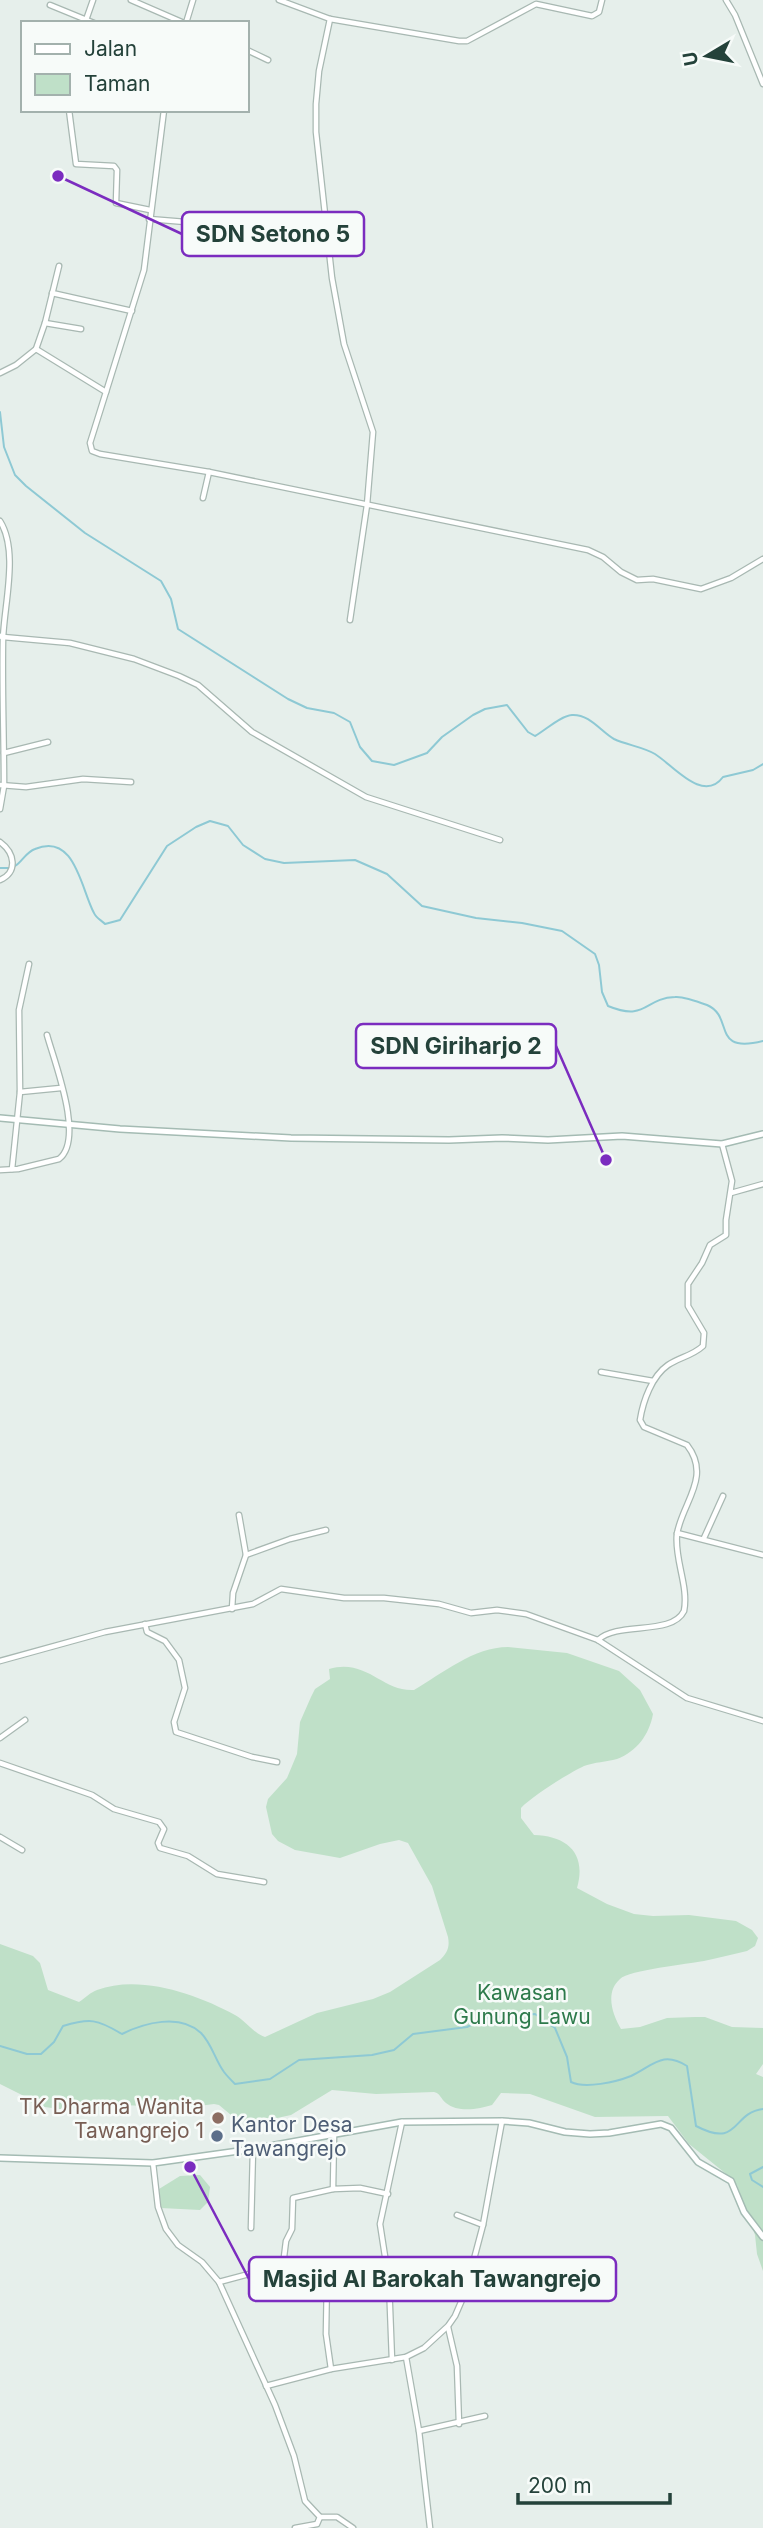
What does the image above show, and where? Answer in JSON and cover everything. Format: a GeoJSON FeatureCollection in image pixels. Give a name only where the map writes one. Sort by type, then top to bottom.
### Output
{"type":"FeatureCollection","features":[{"type":"Feature","properties":{"kind":"main road"},"geometry":{"type":"LineString","coordinates":[[0,1118],[71,1125],[291,1138],[548,1140],[622,1136],[722,1144],[763,1134]]}},
{"type":"Feature","properties":{"kind":"main road"},"geometry":{"type":"LineString","coordinates":[[0,2158],[153,2163],[253,2149],[402,2122],[502,2121],[529,2123],[576,2133],[609,2133],[653,2124],[671,2128],[698,2162],[731,2181],[744,2212],[763,2237]]}},
{"type":"Feature","properties":{"kind":"street"},"geometry":{"type":"LineString","coordinates":[[50,5],[86,20],[93,0]]}},
{"type":"Feature","properties":{"kind":"street"},"geometry":{"type":"LineString","coordinates":[[131,0],[180,21]]}},
{"type":"Feature","properties":{"kind":"street"},"geometry":{"type":"LineString","coordinates":[[186,21],[193,0]]}},
{"type":"Feature","properties":{"kind":"street"},"geometry":{"type":"LineString","coordinates":[[279,0],[330,19],[467,41],[536,2],[593,16],[599,12],[601,0]]}},
{"type":"Feature","properties":{"kind":"street"},"geometry":{"type":"LineString","coordinates":[[726,0],[735,15],[763,84]]}},
{"type":"Feature","properties":{"kind":"street"},"geometry":{"type":"LineString","coordinates":[[330,19],[319,71],[316,132],[332,278],[344,344],[373,432],[367,505],[350,620]]}},
{"type":"Feature","properties":{"kind":"street"},"geometry":{"type":"LineString","coordinates":[[248,51],[268,60]]}},
{"type":"Feature","properties":{"kind":"street"},"geometry":{"type":"LineString","coordinates":[[69,112],[76,164],[114,166],[117,170],[117,203],[150,210]]}},
{"type":"Feature","properties":{"kind":"street"},"geometry":{"type":"LineString","coordinates":[[164,112],[144,270],[91,434],[89,443],[92,451],[209,472],[589,550],[637,580],[653,579],[701,589],[731,578],[763,559]]}},
{"type":"Feature","properties":{"kind":"street"},"geometry":{"type":"LineString","coordinates":[[149,219],[260,228]]}},
{"type":"Feature","properties":{"kind":"street"},"geometry":{"type":"LineString","coordinates":[[0,373],[36,349],[59,265]]}},
{"type":"Feature","properties":{"kind":"street"},"geometry":{"type":"LineString","coordinates":[[52,293],[132,311]]}},
{"type":"Feature","properties":{"kind":"street"},"geometry":{"type":"LineString","coordinates":[[45,323],[81,329]]}},
{"type":"Feature","properties":{"kind":"street"},"geometry":{"type":"LineString","coordinates":[[36,349],[106,392]]}},
{"type":"Feature","properties":{"kind":"street"},"geometry":{"type":"LineString","coordinates":[[203,498],[209,472]]}},
{"type":"Feature","properties":{"kind":"street"},"geometry":{"type":"LineString","coordinates":[[0,521],[5,530],[9,556],[2,636],[4,753],[0,809]]}},
{"type":"Feature","properties":{"kind":"street"},"geometry":{"type":"LineString","coordinates":[[2,636],[70,643],[134,659],[179,676],[198,685],[252,732],[366,797],[500,840]]}},
{"type":"Feature","properties":{"kind":"street"},"geometry":{"type":"LineString","coordinates":[[4,753],[48,742]]}},
{"type":"Feature","properties":{"kind":"street"},"geometry":{"type":"LineString","coordinates":[[2,786],[26,787],[83,779],[131,782]]}},
{"type":"Feature","properties":{"kind":"street"},"geometry":{"type":"LineString","coordinates":[[0,842],[7,847],[13,867],[8,876],[0,880]]}},
{"type":"Feature","properties":{"kind":"street"},"geometry":{"type":"LineString","coordinates":[[12,1169],[20,1092],[19,1010],[29,964]]}},
{"type":"Feature","properties":{"kind":"street"},"geometry":{"type":"LineString","coordinates":[[0,1170],[59,1158],[67,1148],[71,1125],[47,1035]]}},
{"type":"Feature","properties":{"kind":"street"},"geometry":{"type":"LineString","coordinates":[[20,1092],[61,1088]]}},
{"type":"Feature","properties":{"kind":"street"},"geometry":{"type":"LineString","coordinates":[[597,1640],[610,1632],[671,1623],[681,1616],[685,1605],[677,1533],[692,1495],[697,1465],[687,1445],[640,1423],[653,1381],[670,1364],[695,1353],[703,1346],[704,1333],[688,1306],[688,1284],[702,1264],[710,1245],[726,1235],[731,1193],[730,1174],[722,1144]]}},
{"type":"Feature","properties":{"kind":"street"},"geometry":{"type":"LineString","coordinates":[[731,1193],[763,1184]]}},
{"type":"Feature","properties":{"kind":"street"},"geometry":{"type":"LineString","coordinates":[[601,1372],[653,1381]]}},
{"type":"Feature","properties":{"kind":"street"},"geometry":{"type":"LineString","coordinates":[[704,1538],[723,1496]]}},
{"type":"Feature","properties":{"kind":"street"},"geometry":{"type":"LineString","coordinates":[[232,1609],[233,1593],[246,1555],[239,1515]]}},
{"type":"Feature","properties":{"kind":"street"},"geometry":{"type":"LineString","coordinates":[[246,1555],[290,1539],[326,1530]]}},
{"type":"Feature","properties":{"kind":"street"},"geometry":{"type":"LineString","coordinates":[[677,1533],[763,1555]]}},
{"type":"Feature","properties":{"kind":"street"},"geometry":{"type":"LineString","coordinates":[[0,1661],[75,1639],[253,1604],[281,1589],[344,1598],[384,1598],[439,1604],[471,1613],[513,1611],[597,1640],[687,1698],[763,1721]]}},
{"type":"Feature","properties":{"kind":"street"},"geometry":{"type":"LineString","coordinates":[[145,1624],[147,1632],[165,1641],[179,1660],[185,1688],[174,1722],[176,1732],[252,1757],[276,1762]]}},
{"type":"Feature","properties":{"kind":"street"},"geometry":{"type":"LineString","coordinates":[[0,1738],[25,1720]]}},
{"type":"Feature","properties":{"kind":"street"},"geometry":{"type":"LineString","coordinates":[[0,1763],[92,1795],[114,1809],[159,1822],[164,1829],[158,1843],[160,1848],[188,1856],[218,1874],[264,1882]]}},
{"type":"Feature","properties":{"kind":"street"},"geometry":{"type":"LineString","coordinates":[[0,1837],[22,1850]]}},
{"type":"Feature","properties":{"kind":"street"},"geometry":{"type":"LineString","coordinates":[[266,2386],[331,2369],[406,2357],[424,2348],[448,2326],[465,2293],[484,2225],[502,2121]]}},
{"type":"Feature","properties":{"kind":"street"},"geometry":{"type":"LineString","coordinates":[[393,2360],[389,2282],[380,2224],[402,2122]]}},
{"type":"Feature","properties":{"kind":"street"},"geometry":{"type":"LineString","coordinates":[[333,2189],[334,2135]]}},
{"type":"Feature","properties":{"kind":"street"},"geometry":{"type":"LineString","coordinates":[[251,2228],[253,2149]]}},
{"type":"Feature","properties":{"kind":"street"},"geometry":{"type":"LineString","coordinates":[[153,2163],[158,2207],[166,2229],[178,2245],[202,2262],[219,2282],[295,2456],[306,2501],[320,2517],[337,2517],[353,2528]]}},
{"type":"Feature","properties":{"kind":"street"},"geometry":{"type":"LineString","coordinates":[[219,2282],[283,2265],[285,2245],[292,2229],[293,2198],[333,2189],[360,2188],[388,2194]]}},
{"type":"Feature","properties":{"kind":"street"},"geometry":{"type":"LineString","coordinates":[[457,2215],[484,2225]]}},
{"type":"Feature","properties":{"kind":"street"},"geometry":{"type":"LineString","coordinates":[[327,2277],[326,2334],[331,2369]]}},
{"type":"Feature","properties":{"kind":"street"},"geometry":{"type":"LineString","coordinates":[[448,2326],[457,2365],[459,2424]]}},
{"type":"Feature","properties":{"kind":"street"},"geometry":{"type":"LineString","coordinates":[[406,2357],[419,2431],[430,2528]]}},
{"type":"Feature","properties":{"kind":"street"},"geometry":{"type":"LineString","coordinates":[[419,2431],[485,2416]]}},
{"type":"Feature","properties":{"kind":"street"},"geometry":{"type":"LineString","coordinates":[[295,2528],[317,2524],[320,2517]]}},
{"type":"Feature","properties":{"kind":"green space","name":"Kawasan Gunung Lawu"},"geometry":{"type":"Polygon","coordinates":[[[495,1648],[567,1653],[619,1671],[640,1690],[653,1714],[645,1735],[630,1752],[617,1759],[577,1769],[521,1808],[521,1818],[534,1835],[556,1839],[572,1849],[579,1865],[577,1888],[607,1904],[634,1914],[689,1915],[736,1921],[752,1930],[758,1938],[755,1946],[747,1951],[626,1976],[615,1984],[611,2003],[621,2029],[640,2027],[667,2018],[695,2017],[705,2017],[732,2027],[763,2028],[763,2064],[756,2074],[763,2077],[763,2271],[757,2254],[755,2235],[737,2185],[689,2144],[668,2116],[595,2117],[530,2094],[501,2093],[492,2105],[469,2109],[451,2106],[434,2092],[376,2094],[332,2090],[291,2115],[263,2121],[237,2120],[214,2104],[169,2110],[147,2106],[95,2104],[59,2109],[38,2106],[0,2084],[0,1944],[33,1956],[40,1963],[48,1990],[79,2002],[95,1991],[113,1986],[149,1985],[186,1994],[220,2007],[265,2037],[317,2013],[390,1992],[440,1960],[447,1950],[448,1937],[432,1886],[408,1843],[399,1840],[380,1844],[340,1858],[295,1850],[278,1841],[272,1834],[266,1807],[268,1799],[287,1778],[297,1754],[300,1722],[315,1689],[330,1679],[329,1669],[354,1668],[393,1686],[414,1690],[471,1656],[495,1648]]]}},
{"type":"Feature","properties":{"kind":"green space"},"geometry":{"type":"Polygon","coordinates":[[[200,2175],[210,2187],[208,2202],[200,2210],[161,2208],[159,2189],[180,2176],[200,2175]]]}},
{"type":"Feature","properties":{"kind":"waterway"},"geometry":{"type":"LineString","coordinates":[[0,412],[4,447],[15,475],[85,533],[161,581],[171,599],[178,629],[288,699],[307,708],[334,713],[350,722],[360,747],[372,761],[394,765],[427,753],[442,737],[473,715],[485,709],[507,705],[528,732],[535,736],[567,716],[584,717],[614,739],[655,754],[697,784],[715,784],[723,777],[753,770],[763,764]]}},
{"type":"Feature","properties":{"kind":"waterway"},"geometry":{"type":"LineString","coordinates":[[15,866],[35,849],[48,846],[59,848],[75,866],[95,915],[105,924],[120,920],[167,846],[210,821],[228,826],[243,845],[265,859],[284,863],[355,860],[387,874],[422,906],[476,918],[562,931],[595,954],[602,992],[608,1006],[631,1011],[665,998],[687,998],[715,1011],[729,1038],[736,1043],[763,1041]]}},
{"type":"Feature","properties":{"kind":"waterway"},"geometry":{"type":"LineString","coordinates":[[0,868],[9,868]]}},
{"type":"Feature","properties":{"kind":"waterway"},"geometry":{"type":"LineString","coordinates":[[0,2046],[27,2054],[41,2054],[54,2042],[63,2026],[80,2022],[93,2021],[122,2034],[141,2026],[162,2022],[183,2023],[205,2037],[226,2075],[235,2084],[270,2079],[299,2060],[372,2055],[394,2050],[413,2034],[467,2027],[485,2018],[535,2014],[555,2028],[567,2057],[571,2082],[584,2085],[609,2082],[631,2076],[658,2061],[671,2059],[687,2066],[696,2126],[721,2134],[734,2128],[753,2112],[763,2109]]}},
{"type":"Feature","properties":{"kind":"waterway"},"geometry":{"type":"LineString","coordinates":[[763,2167],[750,2174],[752,2180],[763,2187]]}},
{"type":"Feature","properties":{"kind":"place","name":"SDN Setono 5"},"geometry":{"type":"Point","coordinates":[58,176]}},
{"type":"Feature","properties":{"kind":"place","name":"SDN Giriharjo 2"},"geometry":{"type":"Point","coordinates":[606,1160]}},
{"type":"Feature","properties":{"kind":"place","name":"TK Dharma Wanita Tawangrejo 1"},"geometry":{"type":"Point","coordinates":[218,2118]}},
{"type":"Feature","properties":{"kind":"place","name":"Kantor Desa Tawangrejo"},"geometry":{"type":"Point","coordinates":[217,2136]}},
{"type":"Feature","properties":{"kind":"place","name":"Masjid Al Barokah Tawangrejo"},"geometry":{"type":"Point","coordinates":[190,2167]}}]}
